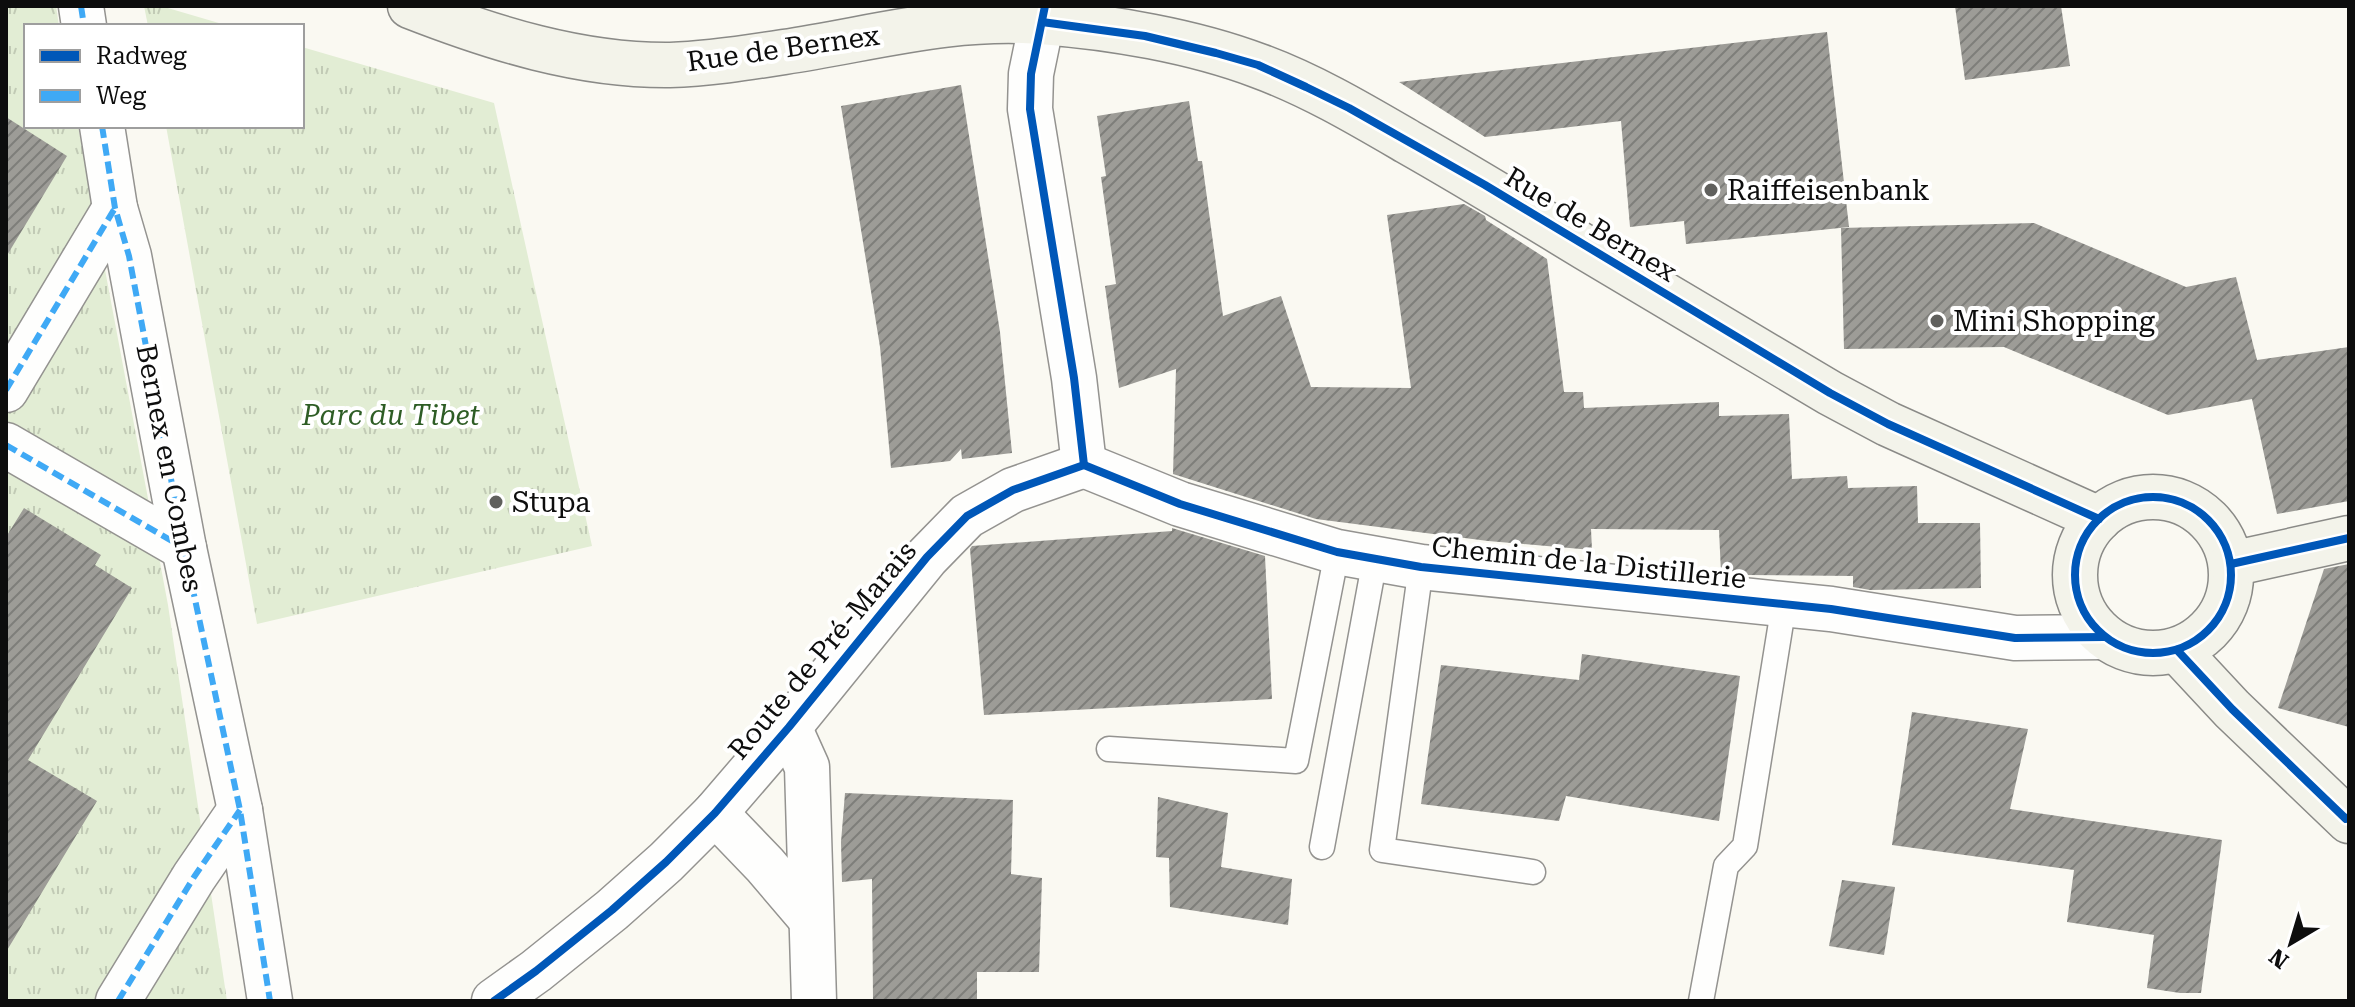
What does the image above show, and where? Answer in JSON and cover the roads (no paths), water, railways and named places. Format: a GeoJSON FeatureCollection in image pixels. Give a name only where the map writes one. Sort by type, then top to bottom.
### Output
{"type":"FeatureCollection","features":[{"type":"Feature","properties":{"kind":"street","name":"Rue de Bernex"},"geometry":{"type":"LineString","coordinates":[[410,6],[470,28],[565,54],[621,63],[671,65],[784,52],[934,25],[1044,14],[1258,65],[1349,108],[1485,185],[1830,393],[1888,424],[2099,519]]}},
{"type":"Feature","properties":{"kind":"street"},"geometry":{"type":"LineString","coordinates":[[1044,14],[1031,74],[1030,109],[1074,378],[1084,465]]}},
{"type":"Feature","properties":{"kind":"street","name":"Bernex en Combes"},"geometry":{"type":"LineString","coordinates":[[102,128],[115,208],[129,256],[184,548],[240,810],[270,1001]]}},
{"type":"Feature","properties":{"kind":"street"},"geometry":{"type":"LineString","coordinates":[[6,390],[115,208]]}},
{"type":"Feature","properties":{"kind":"street"},"geometry":{"type":"LineString","coordinates":[[6,445],[184,548]]}},
{"type":"Feature","properties":{"kind":"street","name":"Chemin de la Distillerie"},"geometry":{"type":"LineString","coordinates":[[1084,465],[1180,504],[1356,556],[1421,567],[1831,609],[2015,638],[2104,637]]}},
{"type":"Feature","properties":{"kind":"street","name":"Route de Pré-Marais"},"geometry":{"type":"LineString","coordinates":[[494,1001],[612,910],[715,813],[927,557],[967,516],[1013,490],[1084,465]]}},
{"type":"Feature","properties":{"kind":"street"},"geometry":{"type":"LineString","coordinates":[[2152,497],[2170,499],[2204,516],[2226,546],[2231,564],[2231,586],[2224,608],[2213,626],[2177,650],[2151,654],[2115,644],[2092,625],[2078,598],[2075,578],[2081,545],[2099,519],[2115,507],[2133,500],[2152,497]]}},
{"type":"Feature","properties":{"kind":"street"},"geometry":{"type":"LineString","coordinates":[[2231,564],[2349,538]]}},
{"type":"Feature","properties":{"kind":"street"},"geometry":{"type":"LineString","coordinates":[[2177,650],[2232,709],[2348,819]]}},
{"type":"Feature","properties":{"kind":"street"},"geometry":{"type":"LineString","coordinates":[[789,727],[807,767],[814,1001]]}},
{"type":"Feature","properties":{"kind":"street"},"geometry":{"type":"LineString","coordinates":[[118,1001],[194,877],[240,810]]}},
{"type":"Feature","properties":{"kind":"street"},"geometry":{"type":"LineString","coordinates":[[715,813],[811,919]]}},
{"type":"Feature","properties":{"kind":"lane"},"geometry":{"type":"LineString","coordinates":[[1109,749],[1296,761],[1356,556]]}},
{"type":"Feature","properties":{"kind":"lane"},"geometry":{"type":"LineString","coordinates":[[1322,847],[1356,556]]}},
{"type":"Feature","properties":{"kind":"lane"},"geometry":{"type":"LineString","coordinates":[[1421,567],[1382,850],[1533,872]]}},
{"type":"Feature","properties":{"kind":"lane"},"geometry":{"type":"LineString","coordinates":[[1701,1001],[1726,866],[1745,846],[1784,604]]}},
{"type":"Feature","properties":{"kind":"place","name":"Raiffeisenbank"},"geometry":{"type":"Point","coordinates":[1711,190]}},
{"type":"Feature","properties":{"kind":"place","name":"Mini Shopping"},"geometry":{"type":"Point","coordinates":[1937,321]}},
{"type":"Feature","properties":{"kind":"place","name":"Stupa"},"geometry":{"type":"Point","coordinates":[496,502]}},
{"type":"Feature","properties":{"kind":"park label","name":"Parc du Tibet"},"geometry":{"type":"Point","coordinates":[391,415]}}]}
